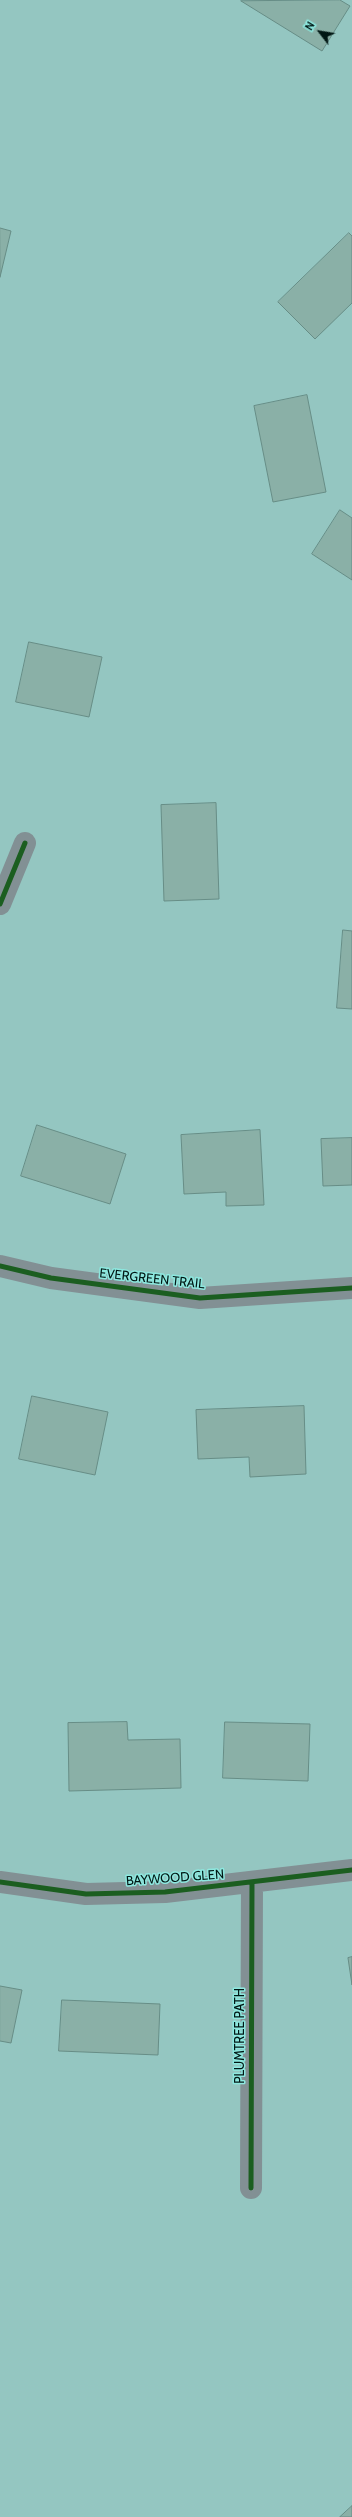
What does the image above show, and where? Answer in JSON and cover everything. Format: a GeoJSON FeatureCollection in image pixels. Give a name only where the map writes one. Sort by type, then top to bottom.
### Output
{"type":"FeatureCollection","features":[{"type":"Feature","properties":{"kind":"street"},"geometry":{"type":"LineString","coordinates":[[0,904],[25,843]]}},
{"type":"Feature","properties":{"kind":"street","name":"EVERGREEN TRAIL"},"geometry":{"type":"LineString","coordinates":[[0,1266],[51,1278],[200,1298],[352,1288]]}},
{"type":"Feature","properties":{"kind":"street","name":"BAYWOOD GLEN"},"geometry":{"type":"LineString","coordinates":[[0,1882],[86,1894],[165,1892],[252,1884],[352,1870]]}},
{"type":"Feature","properties":{"kind":"street","name":"PLUMTREE PATH"},"geometry":{"type":"LineString","coordinates":[[251,2188],[252,1884]]}},
{"type":"Feature","properties":{"kind":"building"},"geometry":{"type":"Polygon","coordinates":[[[340,0],[350,6],[322,51],[241,1],[340,0]]]}},
{"type":"Feature","properties":{"kind":"building"},"geometry":{"type":"Polygon","coordinates":[[[0,228],[11,231],[0,277],[0,228]]]}},
{"type":"Feature","properties":{"kind":"building"},"geometry":{"type":"Polygon","coordinates":[[[349,233],[352,236],[352,303],[315,339],[278,302],[349,233]]]}},
{"type":"Feature","properties":{"kind":"building"},"geometry":{"type":"Polygon","coordinates":[[[307,395],[326,492],[273,502],[254,406],[307,395]]]}},
{"type":"Feature","properties":{"kind":"building"},"geometry":{"type":"Polygon","coordinates":[[[340,510],[352,518],[352,580],[312,554],[340,510]]]}},
{"type":"Feature","properties":{"kind":"building"},"geometry":{"type":"Polygon","coordinates":[[[29,642],[102,657],[89,717],[16,702],[29,642]]]}},
{"type":"Feature","properties":{"kind":"building"},"geometry":{"type":"Polygon","coordinates":[[[216,803],[219,899],[164,901],[161,805],[216,803]]]}},
{"type":"Feature","properties":{"kind":"building"},"geometry":{"type":"Polygon","coordinates":[[[343,930],[352,931],[352,1009],[337,1008],[343,930]]]}},
{"type":"Feature","properties":{"kind":"building"},"geometry":{"type":"Polygon","coordinates":[[[37,1125],[126,1154],[110,1204],[21,1176],[37,1125]]]}},
{"type":"Feature","properties":{"kind":"building"},"geometry":{"type":"Polygon","coordinates":[[[260,1130],[264,1205],[226,1206],[226,1192],[184,1194],[181,1135],[260,1130]]]}},
{"type":"Feature","properties":{"kind":"building"},"geometry":{"type":"Polygon","coordinates":[[[352,1138],[352,1185],[323,1186],[321,1139],[352,1138]]]}},
{"type":"Feature","properties":{"kind":"building"},"geometry":{"type":"Polygon","coordinates":[[[32,1396],[108,1412],[95,1475],[19,1459],[32,1396]]]}},
{"type":"Feature","properties":{"kind":"building"},"geometry":{"type":"Polygon","coordinates":[[[304,1406],[306,1474],[250,1477],[249,1457],[198,1459],[196,1410],[304,1406]]]}},
{"type":"Feature","properties":{"kind":"building"},"geometry":{"type":"Polygon","coordinates":[[[127,1722],[128,1740],[180,1739],[181,1788],[69,1791],[68,1723],[127,1722]]]}},
{"type":"Feature","properties":{"kind":"building"},"geometry":{"type":"Polygon","coordinates":[[[225,1722],[310,1724],[308,1781],[223,1778],[225,1722]]]}},
{"type":"Feature","properties":{"kind":"building"},"geometry":{"type":"Polygon","coordinates":[[[352,1957],[352,1985],[348,1958],[352,1957]]]}},
{"type":"Feature","properties":{"kind":"building"},"geometry":{"type":"Polygon","coordinates":[[[0,1986],[22,1990],[11,2043],[0,2041],[0,1986]]]}},
{"type":"Feature","properties":{"kind":"building"},"geometry":{"type":"Polygon","coordinates":[[[62,2000],[160,2004],[158,2055],[59,2051],[62,2000]]]}},
{"type":"Feature","properties":{"kind":"building"},"geometry":{"type":"Polygon","coordinates":[[[352,2506],[352,2517],[340,2517],[352,2506]]]}},
{"type":"Feature","properties":{"kind":"cycle path"},"geometry":{"type":"LineString","coordinates":[[0,904],[25,843]]}},
{"type":"Feature","properties":{"kind":"cycle path"},"geometry":{"type":"LineString","coordinates":[[0,1266],[51,1278],[200,1298],[352,1288]]}},
{"type":"Feature","properties":{"kind":"cycle path"},"geometry":{"type":"LineString","coordinates":[[0,1882],[86,1894],[165,1892],[352,1870]]}},
{"type":"Feature","properties":{"kind":"cycle path"},"geometry":{"type":"LineString","coordinates":[[251,2188],[252,1884]]}}]}
